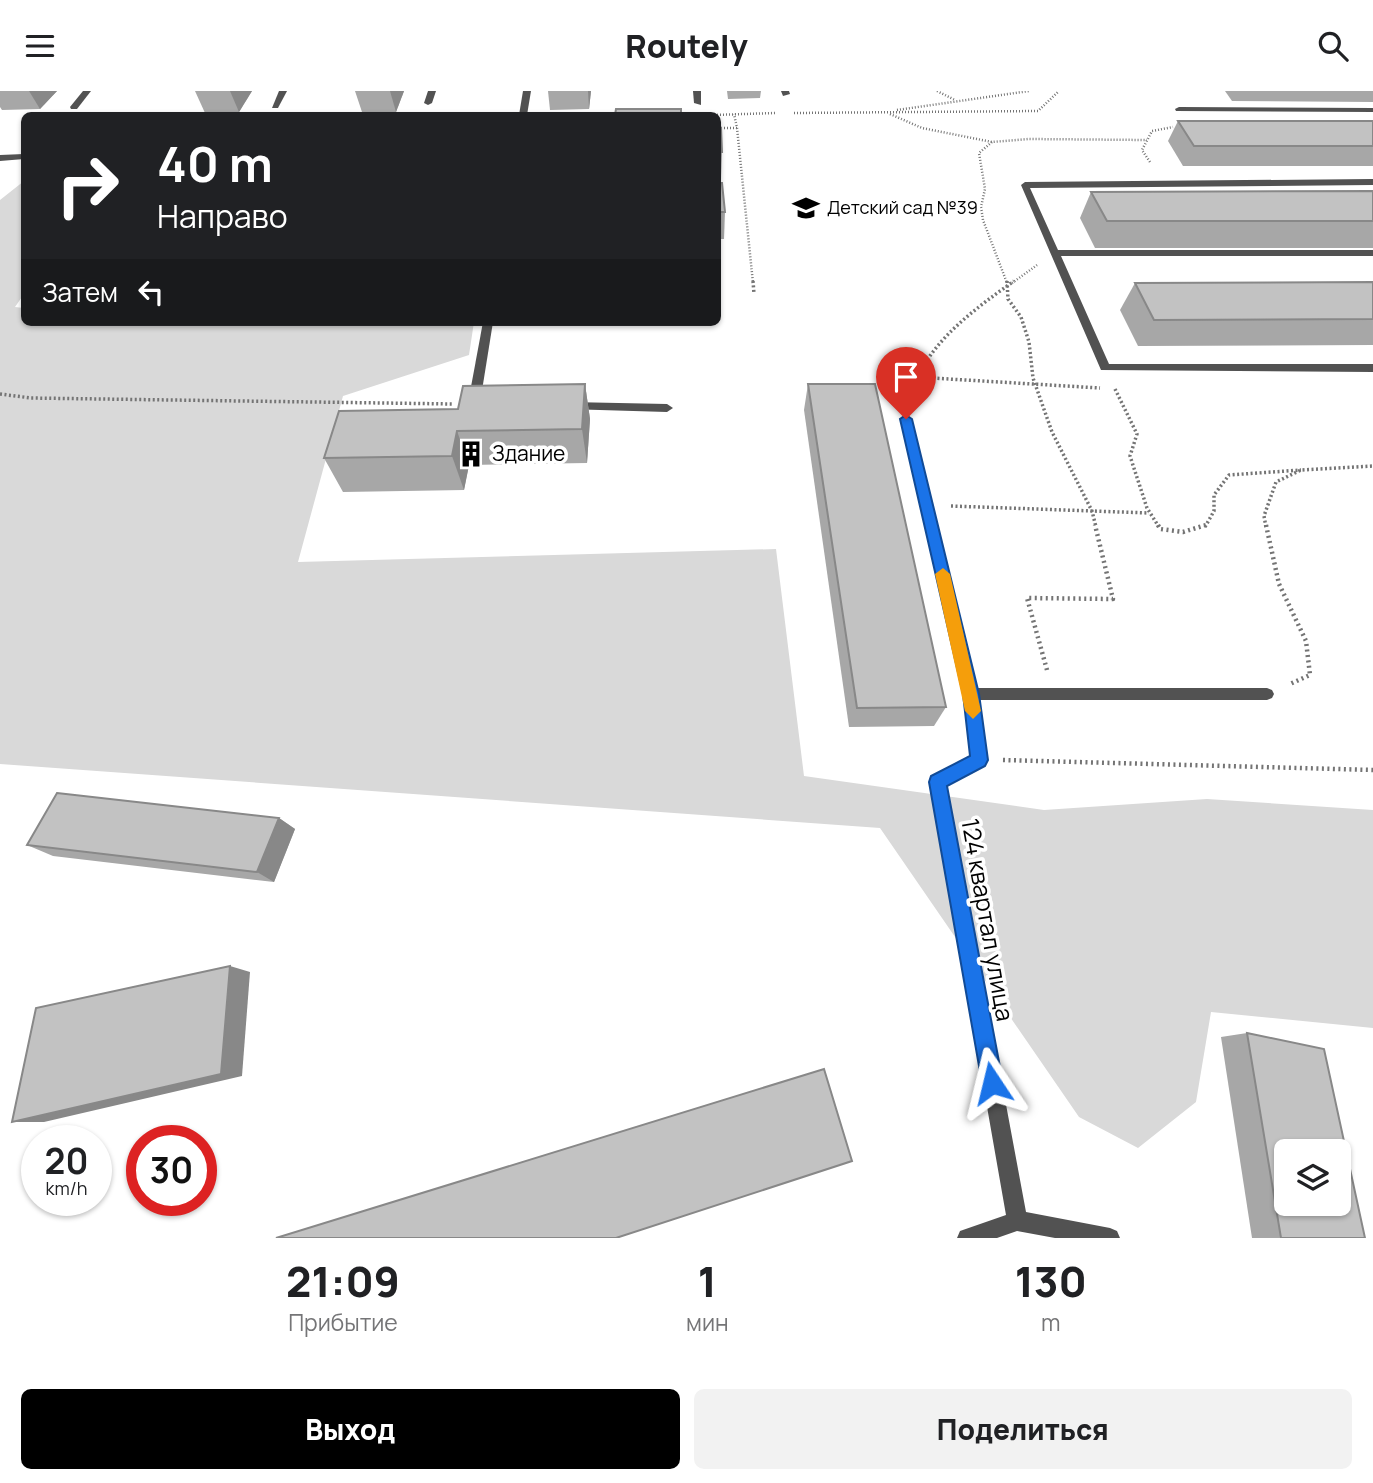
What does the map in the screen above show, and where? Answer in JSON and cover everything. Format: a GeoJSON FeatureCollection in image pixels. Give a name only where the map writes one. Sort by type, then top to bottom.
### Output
{"type":"FeatureCollection","features":[{"type":"Feature","properties":{"kind":"street"},"geometry":{"type":"LineString","coordinates":[[74,107],[88,91]]}},
{"type":"Feature","properties":{"kind":"street"},"geometry":{"type":"LineString","coordinates":[[275,106],[283,91]]}},
{"type":"Feature","properties":{"kind":"street"},"geometry":{"type":"LineString","coordinates":[[428,103],[432,91]]}},
{"type":"Feature","properties":{"kind":"street"},"geometry":{"type":"LineString","coordinates":[[524,112],[527,91]]}},
{"type":"Feature","properties":{"kind":"street"},"geometry":{"type":"LineString","coordinates":[[697,91],[698,103]]}},
{"type":"Feature","properties":{"kind":"street"},"geometry":{"type":"LineString","coordinates":[[1179,109],[1373,110]]}},
{"type":"Feature","properties":{"kind":"street"},"geometry":{"type":"LineString","coordinates":[[0,158],[21,157]]}},
{"type":"Feature","properties":{"kind":"street"},"geometry":{"type":"LineString","coordinates":[[1373,181],[1025,185],[1105,368],[1373,368]]}},
{"type":"Feature","properties":{"kind":"street"},"geometry":{"type":"LineString","coordinates":[[1055,253],[1373,253]]}},
{"type":"Feature","properties":{"kind":"street"},"geometry":{"type":"LineString","coordinates":[[487,326],[474,405],[488,405]]}},
{"type":"Feature","properties":{"kind":"street"},"geometry":{"type":"LineString","coordinates":[[557,406],[667,408]]}},
{"type":"Feature","properties":{"kind":"street"},"geometry":{"type":"LineString","coordinates":[[906,419],[971,694],[979,760]]}},
{"type":"Feature","properties":{"kind":"street"},"geometry":{"type":"LineString","coordinates":[[971,694],[1267,694]]}},
{"type":"Feature","properties":{"kind":"street","name":"124 квартал улица"},"geometry":{"type":"LineString","coordinates":[[979,760],[937,782],[1017,1221]]}},
{"type":"Feature","properties":{"kind":"street"},"geometry":{"type":"LineString","coordinates":[[967,1238],[1017,1221],[1110,1238]]}},
{"type":"Feature","properties":{"kind":"path"},"geometry":{"type":"LineString","coordinates":[[937,91],[956,100]]}},
{"type":"Feature","properties":{"kind":"path"},"geometry":{"type":"LineString","coordinates":[[886,112],[1029,91]]}},
{"type":"Feature","properties":{"kind":"path"},"geometry":{"type":"LineString","coordinates":[[721,115],[1038,111],[1059,91]]}},
{"type":"Feature","properties":{"kind":"path"},"geometry":{"type":"LineString","coordinates":[[886,112],[922,128],[992,142],[1028,139],[1147,140]]}},
{"type":"Feature","properties":{"kind":"path"},"geometry":{"type":"LineString","coordinates":[[734,114],[754,294]]}},
{"type":"Feature","properties":{"kind":"path"},"geometry":{"type":"LineString","coordinates":[[1163,182],[1142,150],[1152,131],[1178,126]]}},
{"type":"Feature","properties":{"kind":"path"},"geometry":{"type":"LineString","coordinates":[[721,128],[737,128]]}},
{"type":"Feature","properties":{"kind":"path"},"geometry":{"type":"LineString","coordinates":[[992,142],[979,153],[985,189],[981,207],[1007,285],[1008,299],[1021,317],[1029,342],[1035,384],[1052,432],[1092,511],[1113,599],[1027,598],[1053,695]]}},
{"type":"Feature","properties":{"kind":"path"},"geometry":{"type":"LineString","coordinates":[[906,419],[915,377],[930,358],[1007,285],[1055,253]]}},
{"type":"Feature","properties":{"kind":"path"},"geometry":{"type":"LineString","coordinates":[[1105,368],[1137,434],[1130,456],[1150,513],[1160,529],[1183,532],[1204,528],[1214,511],[1214,495],[1229,475],[1373,465]]}},
{"type":"Feature","properties":{"kind":"path"},"geometry":{"type":"LineString","coordinates":[[915,377],[1101,388]]}},
{"type":"Feature","properties":{"kind":"path"},"geometry":{"type":"LineString","coordinates":[[0,394],[45,398],[474,405]]}},
{"type":"Feature","properties":{"kind":"path"},"geometry":{"type":"LineString","coordinates":[[1267,694],[1310,675],[1306,641],[1279,584],[1264,516],[1276,482],[1301,470]]}},
{"type":"Feature","properties":{"kind":"path"},"geometry":{"type":"LineString","coordinates":[[926,505],[1150,513]]}},
{"type":"Feature","properties":{"kind":"path"},"geometry":{"type":"LineString","coordinates":[[979,760],[1180,762],[1373,770]]}},
{"type":"Feature","properties":{"kind":"shaded area"},"geometry":{"type":"Polygon","coordinates":[[[21,183],[21,298],[15,307],[21,308],[21,326],[473,326],[469,355],[343,396],[298,562],[776,549],[804,776],[1044,810],[1207,799],[1373,810],[1373,1028],[1211,1012],[1196,1102],[1138,1148],[1079,1117],[880,828],[0,764],[0,200],[21,183]]]}},
{"type":"Feature","properties":{"kind":"building"},"geometry":{"type":"Polygon","coordinates":[[[616,109],[681,109],[681,112],[616,112],[616,109]]]}},
{"type":"Feature","properties":{"kind":"building"},"geometry":{"type":"Polygon","coordinates":[[[1178,121],[1373,121],[1373,146],[1194,146],[1178,121]]]}},
{"type":"Feature","properties":{"kind":"building"},"geometry":{"type":"Polygon","coordinates":[[[721,183],[722,183],[725,212],[721,212],[721,183]]]}},
{"type":"Feature","properties":{"kind":"building"},"geometry":{"type":"Polygon","coordinates":[[[1373,191],[1373,221],[1107,221],[1091,192],[1373,191]]]}},
{"type":"Feature","properties":{"kind":"building"},"geometry":{"type":"Polygon","coordinates":[[[1373,282],[1373,319],[1154,320],[1135,283],[1373,282]]]}},
{"type":"Feature","properties":{"kind":"building"},"geometry":{"type":"Polygon","coordinates":[[[585,384],[582,429],[457,431],[452,456],[324,458],[339,411],[458,409],[463,386],[585,384]]]}},
{"type":"Feature","properties":{"kind":"building"},"geometry":{"type":"Polygon","coordinates":[[[808,384],[875,384],[946,707],[857,708],[808,384]]]}},
{"type":"Feature","properties":{"kind":"building"},"geometry":{"type":"Polygon","coordinates":[[[57,793],[279,818],[257,872],[27,845],[57,793]]]}},
{"type":"Feature","properties":{"kind":"building"},"geometry":{"type":"Polygon","coordinates":[[[230,966],[221,1074],[12,1122],[36,1008],[230,966]]]}},
{"type":"Feature","properties":{"kind":"building"},"geometry":{"type":"Polygon","coordinates":[[[1247,1033],[1324,1049],[1344,1139],[1274,1139],[1274,1196],[1247,1033]]]}},
{"type":"Feature","properties":{"kind":"building"},"geometry":{"type":"Polygon","coordinates":[[[824,1069],[852,1161],[616,1238],[276,1238],[824,1069]]]}},
{"type":"Feature","properties":{"kind":"building"},"geometry":{"type":"Polygon","coordinates":[[[1351,1173],[1365,1238],[1281,1238],[1277,1216],[1351,1216],[1351,1173]]]}},
{"type":"Feature","properties":{"kind":"slow traffic"},"geometry":{"type":"LineString","coordinates":[[943,574],[973,711]]}},
{"type":"Feature","properties":{"kind":"place","name":"Детский сад №39"},"geometry":{"type":"Point","coordinates":[806,208]}},
{"type":"Feature","properties":{"kind":"place","name":"Здание"},"geometry":{"type":"Point","coordinates":[471,454]}},
{"type":"Feature","properties":{"kind":"route"},"geometry":{"type":"LineString","coordinates":[[906,419],[971,694],[979,760],[937,782],[992,1083]]}}]}
